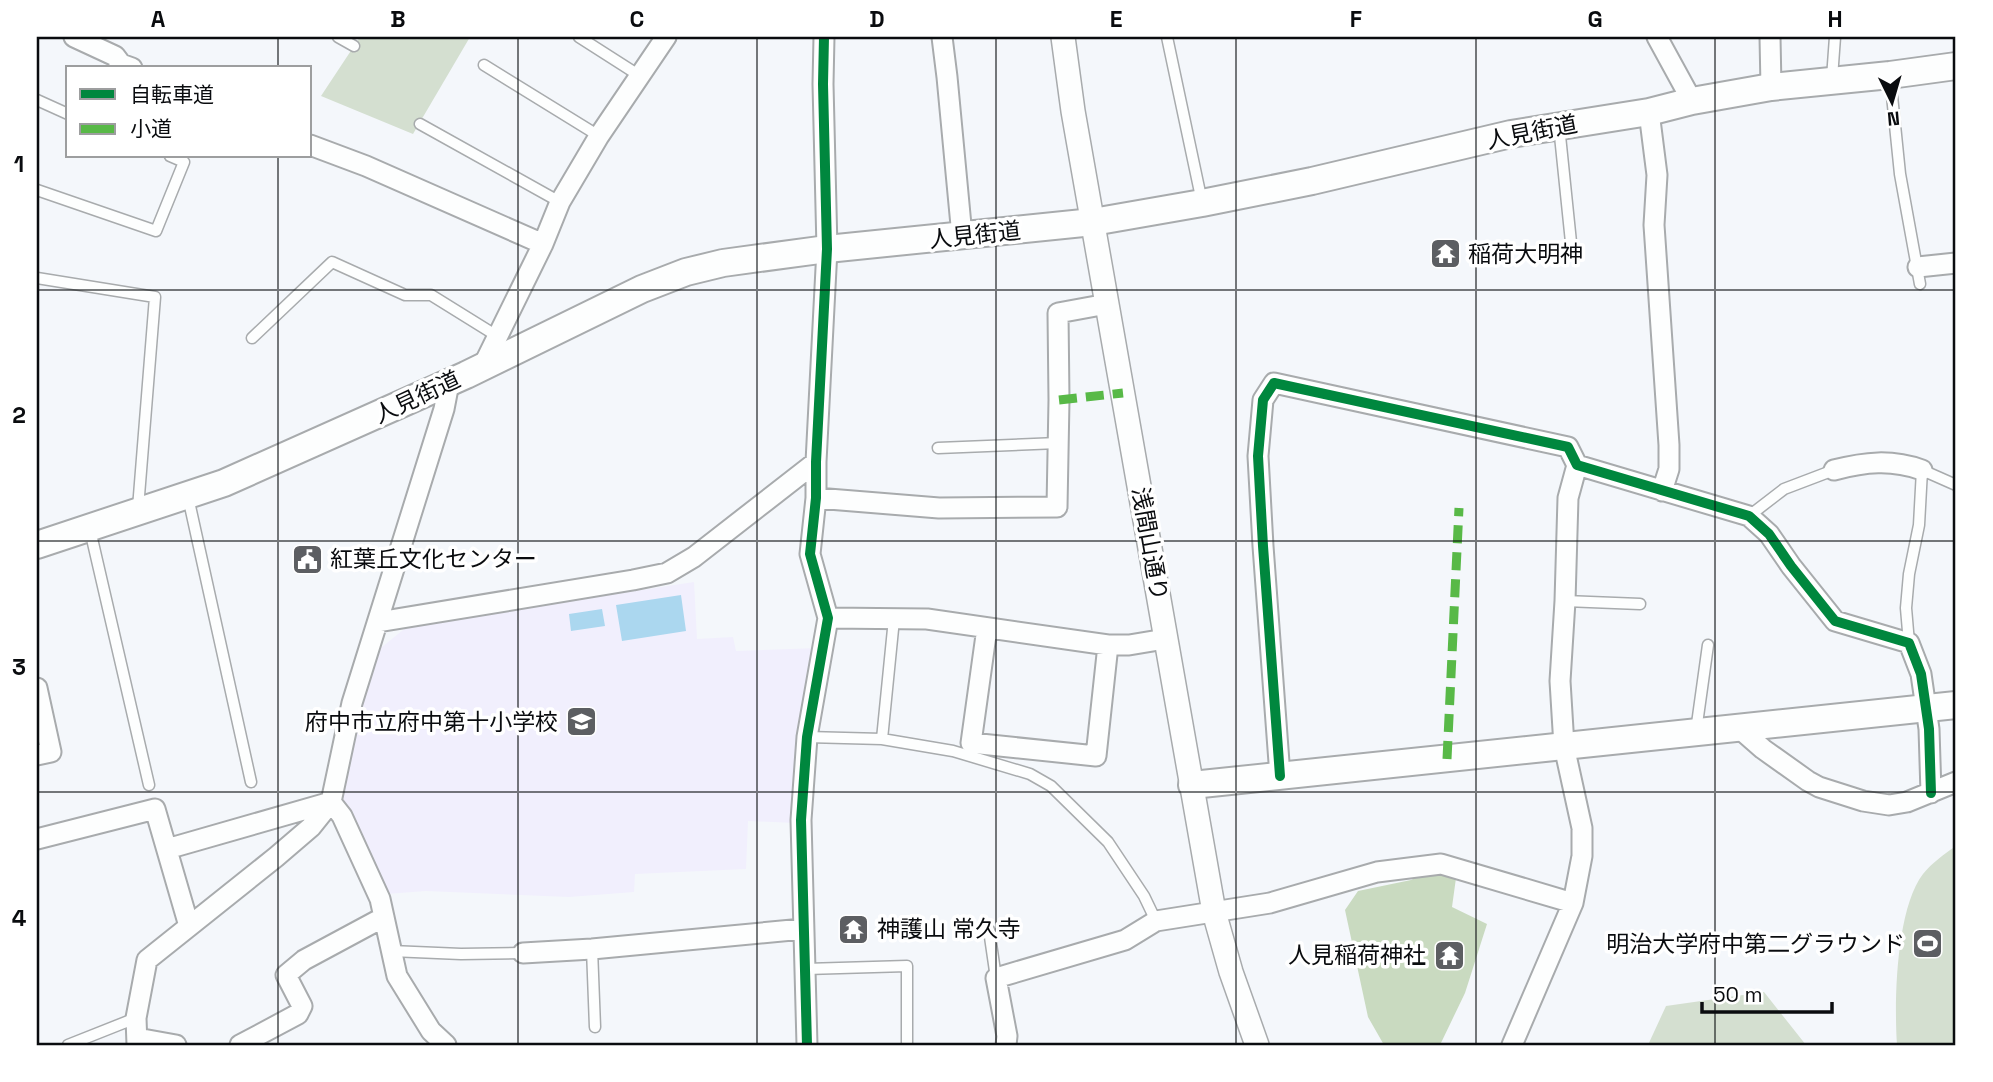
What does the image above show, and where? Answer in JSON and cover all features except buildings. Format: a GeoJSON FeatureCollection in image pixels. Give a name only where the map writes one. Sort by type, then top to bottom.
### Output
{"type":"FeatureCollection","features":[{"type":"Feature","properties":{"kind":"main road","name":"人見街道"},"geometry":{"type":"LineString","coordinates":[[37,545],[224,483],[449,383],[642,289],[686,272],[723,263],[827,249],[1093,222],[1326,178],[1511,134],[1649,112],[1692,101],[1771,87],[1956,66]]}},
{"type":"Feature","properties":{"kind":"main road"},"geometry":{"type":"LineString","coordinates":[[1192,785],[1956,705]]}},
{"type":"Feature","properties":{"kind":"street"},"geometry":{"type":"LineString","coordinates":[[74,37],[115,55],[123,66]]}},
{"type":"Feature","properties":{"kind":"street"},"geometry":{"type":"LineString","coordinates":[[483,366],[543,244],[560,202],[599,136],[666,37]]}},
{"type":"Feature","properties":{"kind":"street"},"geometry":{"type":"LineString","coordinates":[[807,1045],[801,820],[807,737],[828,618],[810,554],[816,498],[827,249],[824,37]]}},
{"type":"Feature","properties":{"kind":"street"},"geometry":{"type":"LineString","coordinates":[[942,37],[962,236]]}},
{"type":"Feature","properties":{"kind":"street","name":"浅間山通り"},"geometry":{"type":"LineString","coordinates":[[1063,37],[1073,111],[1214,912],[1231,972],[1257,1045]]}},
{"type":"Feature","properties":{"kind":"street"},"geometry":{"type":"LineString","coordinates":[[1657,37],[1692,101]]}},
{"type":"Feature","properties":{"kind":"street"},"geometry":{"type":"LineString","coordinates":[[1770,37],[1771,87]]}},
{"type":"Feature","properties":{"kind":"street"},"geometry":{"type":"LineString","coordinates":[[1649,112],[1657,175],[1654,225],[1670,469],[1662,491]]}},
{"type":"Feature","properties":{"kind":"street"},"geometry":{"type":"LineString","coordinates":[[312,146],[366,166],[543,244]]}},
{"type":"Feature","properties":{"kind":"street"},"geometry":{"type":"LineString","coordinates":[[1919,275],[1956,263]]}},
{"type":"Feature","properties":{"kind":"street"},"geometry":{"type":"LineString","coordinates":[[816,498],[939,508],[1058,508],[1058,313],[1107,304]]}},
{"type":"Feature","properties":{"kind":"street"},"geometry":{"type":"LineString","coordinates":[[176,1045],[137,1042],[136,1018],[147,960],[311,827],[331,802],[352,703],[444,409],[449,383]]}},
{"type":"Feature","properties":{"kind":"street"},"geometry":{"type":"LineString","coordinates":[[1280,776],[1262,546],[1258,456],[1263,400],[1274,383],[1567,447],[1577,466],[1568,498],[1560,681],[1564,746],[1582,828],[1582,856],[1573,903],[1512,1045]]}},
{"type":"Feature","properties":{"kind":"street"},"geometry":{"type":"LineString","coordinates":[[378,622],[667,573],[694,557],[816,462]]}},
{"type":"Feature","properties":{"kind":"street"},"geometry":{"type":"LineString","coordinates":[[1833,470],[1861,463],[1904,464],[1922,470]]}},
{"type":"Feature","properties":{"kind":"street"},"geometry":{"type":"LineString","coordinates":[[1577,466],[1749,516],[1769,534],[1835,621],[1909,643],[1920,674],[1926,708],[1931,793]]}},
{"type":"Feature","properties":{"kind":"street"},"geometry":{"type":"LineString","coordinates":[[828,618],[927,619],[1108,645],[1129,645],[1165,639]]}},
{"type":"Feature","properties":{"kind":"street"},"geometry":{"type":"LineString","coordinates":[[988,628],[971,743],[1096,756],[1108,645]]}},
{"type":"Feature","properties":{"kind":"street"},"geometry":{"type":"LineString","coordinates":[[37,688],[51,752],[37,755]]}},
{"type":"Feature","properties":{"kind":"street"},"geometry":{"type":"LineString","coordinates":[[1739,728],[1808,781],[1863,802],[1889,805],[1907,802],[1956,782]]}},
{"type":"Feature","properties":{"kind":"street"},"geometry":{"type":"LineString","coordinates":[[167,849],[331,802]]}},
{"type":"Feature","properties":{"kind":"street"},"geometry":{"type":"LineString","coordinates":[[331,802],[342,816],[380,899],[397,976],[431,1031],[446,1045]]}},
{"type":"Feature","properties":{"kind":"street"},"geometry":{"type":"LineString","coordinates":[[37,839],[155,809],[188,926]]}},
{"type":"Feature","properties":{"kind":"street"},"geometry":{"type":"LineString","coordinates":[[1006,1045],[1007,1036],[996,978],[1125,940],[1156,921],[1270,903],[1377,872],[1441,864],[1573,903]]}},
{"type":"Feature","properties":{"kind":"street"},"geometry":{"type":"LineString","coordinates":[[250,1043],[298,1014],[302,1006],[286,975],[304,960],[384,916]]}},
{"type":"Feature","properties":{"kind":"street"},"geometry":{"type":"LineString","coordinates":[[523,953],[803,929]]}},
{"type":"Feature","properties":{"kind":"lane"},"geometry":{"type":"LineString","coordinates":[[338,37],[354,46]]}},
{"type":"Feature","properties":{"kind":"lane"},"geometry":{"type":"LineString","coordinates":[[579,37],[640,76]]}},
{"type":"Feature","properties":{"kind":"lane"},"geometry":{"type":"LineString","coordinates":[[1167,37],[1202,203]]}},
{"type":"Feature","properties":{"kind":"lane"},"geometry":{"type":"LineString","coordinates":[[1832,81],[1835,37]]}},
{"type":"Feature","properties":{"kind":"lane"},"geometry":{"type":"LineString","coordinates":[[485,65],[599,136]]}},
{"type":"Feature","properties":{"kind":"lane"},"geometry":{"type":"LineString","coordinates":[[1890,75],[1900,174],[1919,275]]}},
{"type":"Feature","properties":{"kind":"lane"},"geometry":{"type":"LineString","coordinates":[[37,100],[66,113]]}},
{"type":"Feature","properties":{"kind":"lane"},"geometry":{"type":"LineString","coordinates":[[420,124],[560,202]]}},
{"type":"Feature","properties":{"kind":"lane"},"geometry":{"type":"LineString","coordinates":[[1559,126],[1572,252]]}},
{"type":"Feature","properties":{"kind":"lane"},"geometry":{"type":"LineString","coordinates":[[37,190],[156,231],[184,162],[175,158]]}},
{"type":"Feature","properties":{"kind":"lane"},"geometry":{"type":"LineString","coordinates":[[252,338],[332,262],[405,295],[431,295],[497,336]]}},
{"type":"Feature","properties":{"kind":"lane"},"geometry":{"type":"LineString","coordinates":[[37,278],[155,297],[137,512]]}},
{"type":"Feature","properties":{"kind":"lane"},"geometry":{"type":"LineString","coordinates":[[938,448],[1058,443]]}},
{"type":"Feature","properties":{"kind":"lane"},"geometry":{"type":"LineString","coordinates":[[1749,516],[1784,489],[1833,470]]}},
{"type":"Feature","properties":{"kind":"lane"},"geometry":{"type":"LineString","coordinates":[[1909,643],[1906,608],[1909,574],[1919,525],[1922,470],[1956,485]]}},
{"type":"Feature","properties":{"kind":"lane"},"geometry":{"type":"LineString","coordinates":[[187,496],[251,782]]}},
{"type":"Feature","properties":{"kind":"lane"},"geometry":{"type":"LineString","coordinates":[[90,528],[149,785]]}},
{"type":"Feature","properties":{"kind":"lane"},"geometry":{"type":"LineString","coordinates":[[1565,601],[1640,604]]}},
{"type":"Feature","properties":{"kind":"lane"},"geometry":{"type":"LineString","coordinates":[[882,739],[894,619]]}},
{"type":"Feature","properties":{"kind":"lane"},"geometry":{"type":"LineString","coordinates":[[1696,732],[1708,645]]}},
{"type":"Feature","properties":{"kind":"lane"},"geometry":{"type":"LineString","coordinates":[[807,737],[882,739],[953,751],[1030,774],[1051,786],[1108,842],[1144,896],[1156,921]]}},
{"type":"Feature","properties":{"kind":"lane"},"geometry":{"type":"LineString","coordinates":[[989,930],[996,978]]}},
{"type":"Feature","properties":{"kind":"lane"},"geometry":{"type":"LineString","coordinates":[[592,949],[595,1027]]}},
{"type":"Feature","properties":{"kind":"lane"},"geometry":{"type":"LineString","coordinates":[[391,951],[523,953]]}},
{"type":"Feature","properties":{"kind":"lane"},"geometry":{"type":"LineString","coordinates":[[806,969],[907,966],[907,1045]]}},
{"type":"Feature","properties":{"kind":"lane"},"geometry":{"type":"LineString","coordinates":[[68,1045],[136,1018]]}},
{"type":"Feature","properties":{"kind":"shaded area","name":"府中市立府中第十小学校"},"geometry":{"type":"Polygon","coordinates":[[[694,582],[697,639],[733,637],[736,651],[818,648],[795,823],[748,821],[746,869],[635,874],[634,892],[569,897],[426,891],[386,894],[341,796],[361,705],[377,651],[408,626],[694,582]]]}},
{"type":"Feature","properties":{"kind":"green space"},"geometry":{"type":"Polygon","coordinates":[[[360,37],[470,37],[413,134],[321,96],[360,37]]]}},
{"type":"Feature","properties":{"kind":"green space","name":"明治大学府中第二グラウンド"},"geometry":{"type":"Polygon","coordinates":[[[1956,846],[1956,1045],[1897,1045],[1897,981],[1907,909],[1923,874],[1956,846]]]}},
{"type":"Feature","properties":{"kind":"green space"},"geometry":{"type":"Polygon","coordinates":[[[1426,873],[1456,878],[1452,907],[1487,924],[1465,993],[1440,1045],[1384,1045],[1368,1017],[1345,910],[1358,891],[1411,880],[1426,873]]]}},
{"type":"Feature","properties":{"kind":"green space"},"geometry":{"type":"Polygon","coordinates":[[[1764,992],[1806,1045],[1648,1045],[1666,1006],[1764,992]]]}},
{"type":"Feature","properties":{"kind":"water"},"geometry":{"type":"Polygon","coordinates":[[[681,595],[686,631],[622,641],[616,605],[681,595]]]}},
{"type":"Feature","properties":{"kind":"water"},"geometry":{"type":"Polygon","coordinates":[[[602,609],[605,626],[571,631],[569,614],[602,609]]]}},
{"type":"Feature","properties":{"kind":"marked path"},"geometry":{"type":"LineString","coordinates":[[1059,400],[1123,393]]}},
{"type":"Feature","properties":{"kind":"marked path"},"geometry":{"type":"LineString","coordinates":[[1447,759],[1459,508]]}},
{"type":"Feature","properties":{"kind":"cycle path"},"geometry":{"type":"LineString","coordinates":[[807,1045],[801,820],[807,737],[828,618],[810,554],[816,498],[827,249],[824,37]]}},
{"type":"Feature","properties":{"kind":"cycle path"},"geometry":{"type":"LineString","coordinates":[[1280,776],[1258,456],[1263,400],[1274,383],[1568,447],[1577,465],[1749,516],[1769,534],[1835,621],[1909,643],[1921,674],[1929,729],[1931,793]]}},
{"type":"Feature","properties":{"kind":"place","name":"稲荷大明神"},"geometry":{"type":"Point","coordinates":[1445,254]}},
{"type":"Feature","properties":{"kind":"place","name":"紅葉丘文化センター"},"geometry":{"type":"Point","coordinates":[307,559]}},
{"type":"Feature","properties":{"kind":"place","name":"府中市立府中第十小学校"},"geometry":{"type":"Point","coordinates":[581,722]}},
{"type":"Feature","properties":{"kind":"place","name":"神護山 常久寺"},"geometry":{"type":"Point","coordinates":[854,929]}},
{"type":"Feature","properties":{"kind":"place","name":"明治大学府中第二グラウンド"},"geometry":{"type":"Point","coordinates":[1928,944]}},
{"type":"Feature","properties":{"kind":"place","name":"人見稲荷神社"},"geometry":{"type":"Point","coordinates":[1449,955]}}]}
